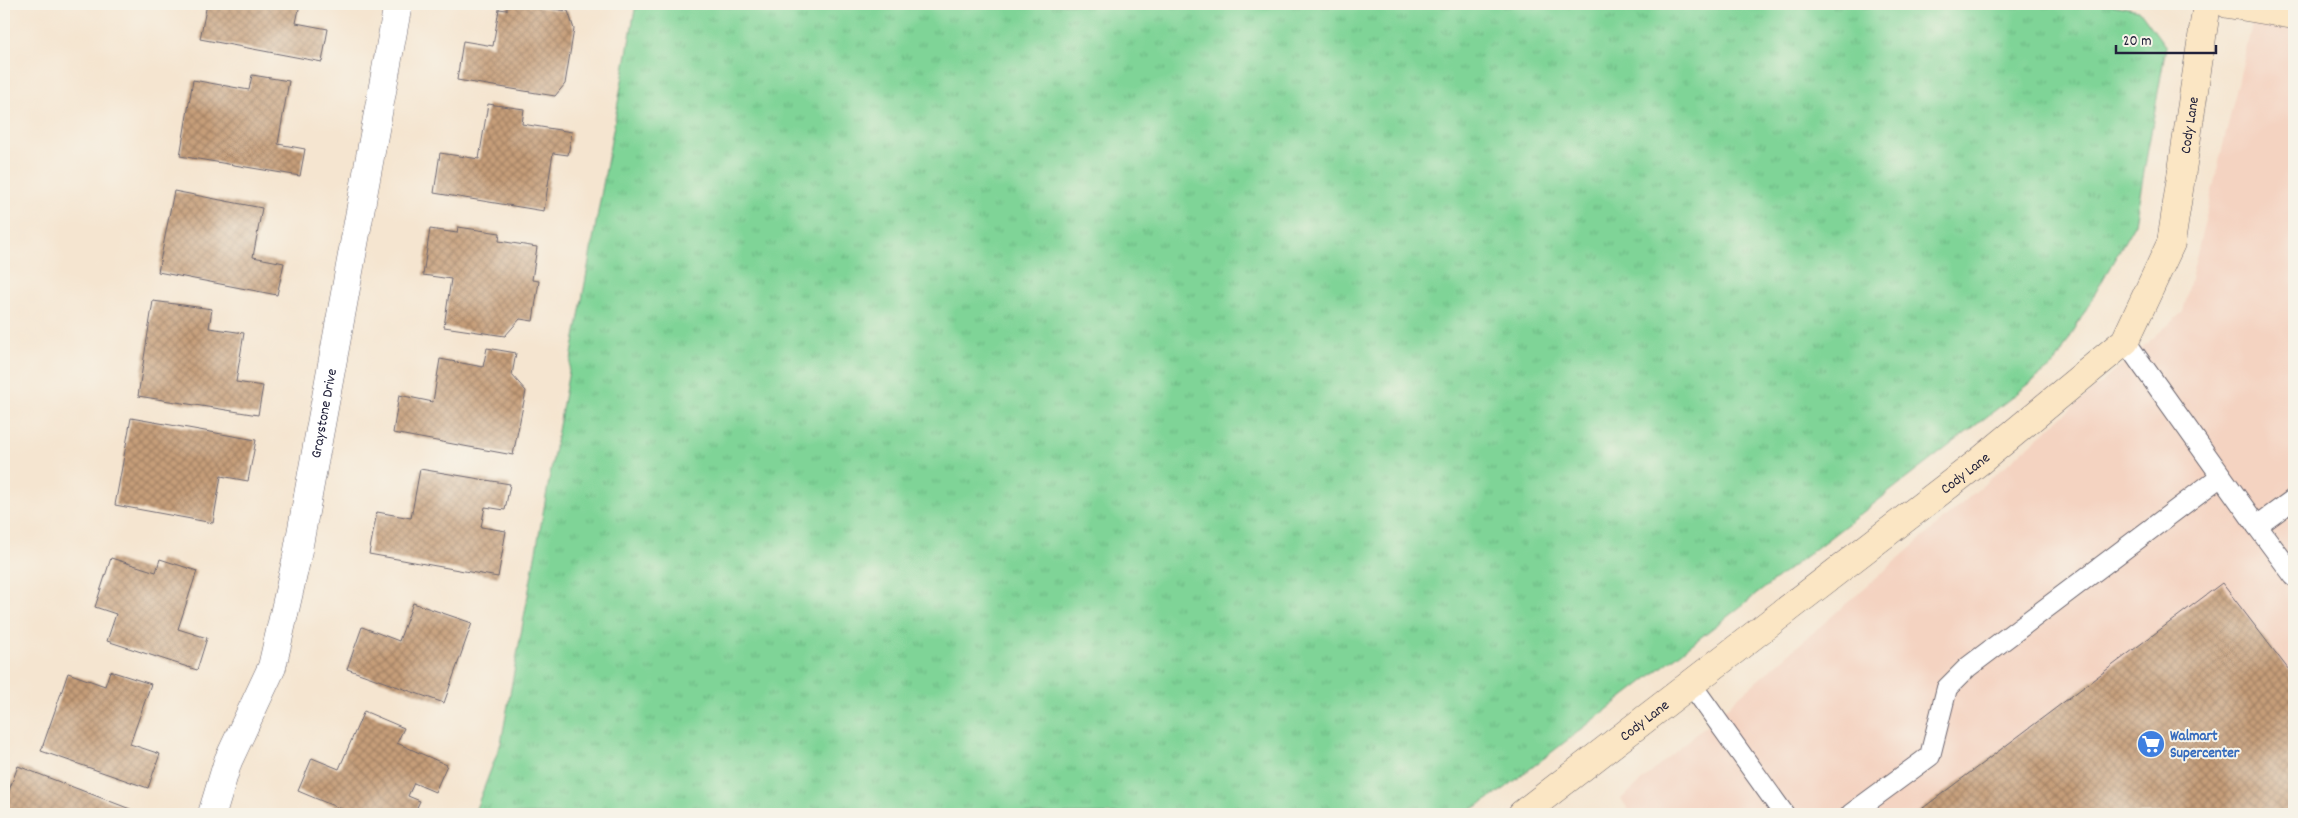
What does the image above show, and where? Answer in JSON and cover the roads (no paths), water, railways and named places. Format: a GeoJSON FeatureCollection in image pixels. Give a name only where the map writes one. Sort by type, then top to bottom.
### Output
{"type":"FeatureCollection","features":[{"type":"Feature","properties":{"kind":"street","name":"Graystone Drive"},"geometry":{"type":"LineString","coordinates":[[212,814],[228,760],[272,667],[296,561],[398,4]]}},
{"type":"Feature","properties":{"kind":"street","name":"Cody Lane"},"geometry":{"type":"LineString","coordinates":[[1522,814],[1980,461],[2125,342],[2171,243],[2206,4]]}},
{"type":"Feature","properties":{"kind":"street"},"geometry":{"type":"LineString","coordinates":[[2228,4],[2294,15]]}},
{"type":"Feature","properties":{"kind":"lane"},"geometry":{"type":"LineString","coordinates":[[2125,342],[2294,576]]}},
{"type":"Feature","properties":{"kind":"lane"},"geometry":{"type":"LineString","coordinates":[[1851,814],[1930,756],[1947,688],[1968,667],[2221,476]]}},
{"type":"Feature","properties":{"kind":"lane"},"geometry":{"type":"LineString","coordinates":[[2257,526],[2294,499]]}},
{"type":"Feature","properties":{"kind":"lane"},"geometry":{"type":"LineString","coordinates":[[1691,684],[1784,814]]}},
{"type":"Feature","properties":{"kind":"place","name":"Walmart Supercenter"},"geometry":{"type":"Point","coordinates":[2151,744]}}]}
